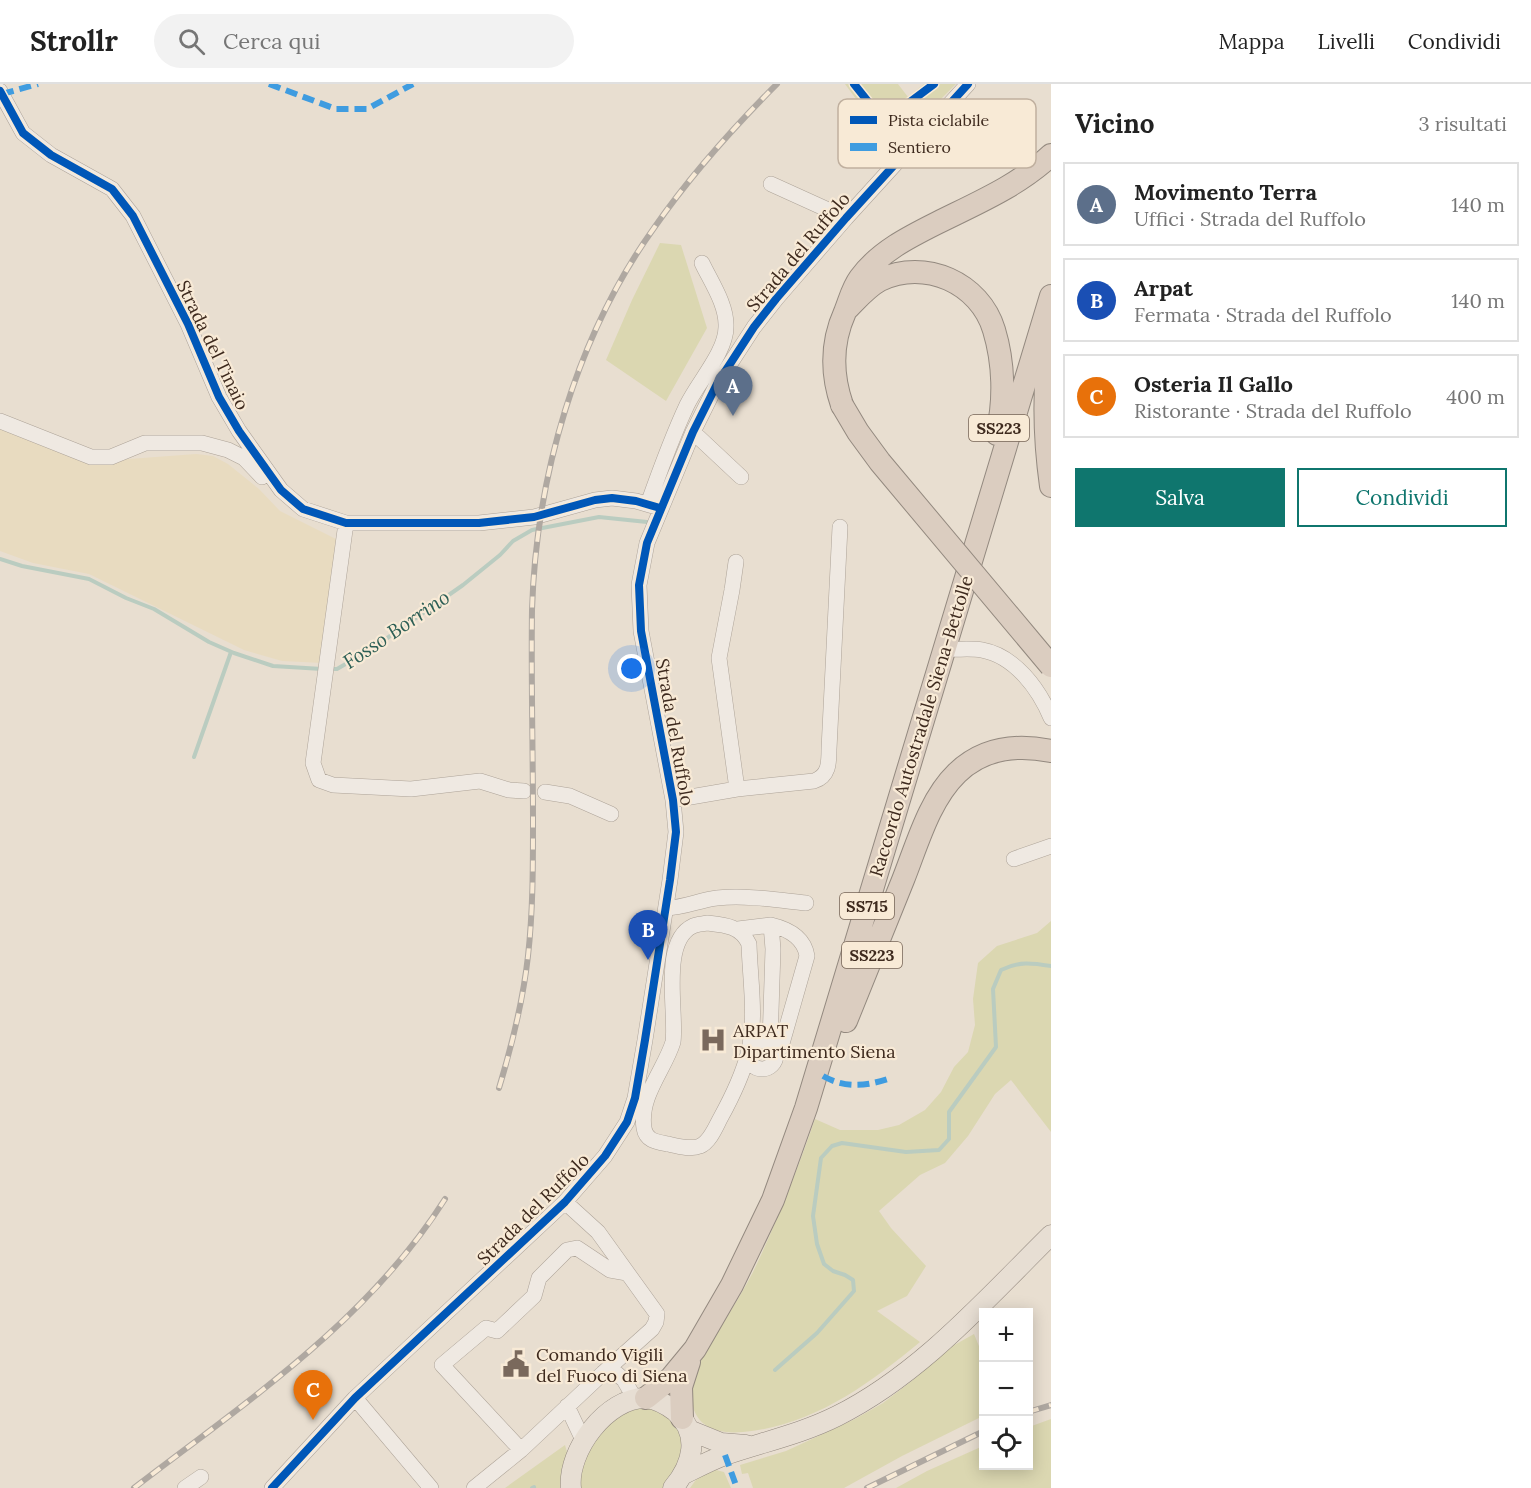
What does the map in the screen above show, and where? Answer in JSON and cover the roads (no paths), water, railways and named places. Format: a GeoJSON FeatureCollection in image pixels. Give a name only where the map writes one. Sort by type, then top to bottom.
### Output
{"type":"FeatureCollection","features":[{"type":"Feature","properties":{"kind":"highway","name":"SS223"},"geometry":{"type":"LineString","coordinates":[[1036,167],[1051,155]]}},
{"type":"Feature","properties":{"kind":"highway","name":"SS223"},"geometry":{"type":"LineString","coordinates":[[1035,168],[1020,180],[907,239],[885,254],[853,288],[837,334],[833,359],[836,386],[842,405],[858,432],[880,462],[1051,666]]}},
{"type":"Feature","properties":{"kind":"highway","name":"SS223"},"geometry":{"type":"LineString","coordinates":[[846,310],[862,293],[882,280],[908,272],[929,273],[953,281],[973,295],[988,316],[998,345],[1002,389],[1000,423],[931,662],[928,704]]}},
{"type":"Feature","properties":{"kind":"highway","name":"Raccordo Autostradale Siena-Bettolle"},"geometry":{"type":"LineString","coordinates":[[640,1399],[671,1378],[695,1349],[732,1285],[759,1231],[784,1171],[806,1108],[1051,296]]}},
{"type":"Feature","properties":{"kind":"highway","name":"SS223"},"geometry":{"type":"LineString","coordinates":[[1051,337],[1047,363],[1045,410],[1051,486]]}},
{"type":"Feature","properties":{"kind":"highway","name":"SS223"},"geometry":{"type":"LineString","coordinates":[[806,1108],[823,1076],[916,846],[937,801],[957,773],[993,751],[1023,747],[1051,751]]}},
{"type":"Feature","properties":{"kind":"highway","name":"Raccordo Autostradale Siena-Bettolle"},"geometry":{"type":"LineString","coordinates":[[686,1424],[681,1387],[695,1349]]}},
{"type":"Feature","properties":{"kind":"main road"},"geometry":{"type":"LineString","coordinates":[[679,1481],[725,1455],[801,1432],[837,1416],[900,1377],[967,1318],[1051,1235]]}},
{"type":"Feature","properties":{"kind":"main road"},"geometry":{"type":"LineString","coordinates":[[570,1487],[572,1466],[583,1440],[606,1416],[625,1403],[640,1399],[666,1405],[686,1424],[721,1443],[761,1444]]}},
{"type":"Feature","properties":{"kind":"main road"},"geometry":{"type":"LineString","coordinates":[[679,1481],[692,1454],[686,1424]]}},
{"type":"Feature","properties":{"kind":"street","name":"Strada del Ruffolo"},"geometry":{"type":"LineString","coordinates":[[954,99],[968,84]]}},
{"type":"Feature","properties":{"kind":"street","name":"Strada del Tinaio"},"geometry":{"type":"LineString","coordinates":[[0,91],[23,133],[51,154],[112,189],[133,216],[188,324],[219,397],[239,431],[281,490],[303,509],[346,523],[479,524],[534,517],[595,500],[612,498],[654,506]]}},
{"type":"Feature","properties":{"kind":"street","name":"Strada del Ruffolo"},"geometry":{"type":"LineString","coordinates":[[272,1488],[355,1398],[565,1202],[605,1156],[627,1122],[635,1098],[675,844],[673,801],[641,631],[639,608],[641,565],[651,530],[654,506],[711,394],[754,327],[892,168]]}},
{"type":"Feature","properties":{"kind":"street"},"geometry":{"type":"LineString","coordinates":[[771,184],[846,218]]}},
{"type":"Feature","properties":{"kind":"street"},"geometry":{"type":"LineString","coordinates":[[654,506],[671,439],[724,340],[726,326],[724,310],[702,263]]}},
{"type":"Feature","properties":{"kind":"street"},"geometry":{"type":"LineString","coordinates":[[0,421],[91,457],[111,457],[145,443],[202,443],[228,450],[244,458],[271,487],[281,490]]}},
{"type":"Feature","properties":{"kind":"street"},"geometry":{"type":"LineString","coordinates":[[693,432],[741,477]]}},
{"type":"Feature","properties":{"kind":"street"},"geometry":{"type":"LineString","coordinates":[[346,523],[313,763],[319,780],[333,785],[411,789],[480,781],[524,792]]}},
{"type":"Feature","properties":{"kind":"street"},"geometry":{"type":"LineString","coordinates":[[673,801],[737,789],[814,781],[821,779],[826,773],[829,758],[840,527]]}},
{"type":"Feature","properties":{"kind":"street"},"geometry":{"type":"LineString","coordinates":[[736,562],[719,658],[737,789]]}},
{"type":"Feature","properties":{"kind":"street"},"geometry":{"type":"LineString","coordinates":[[944,649],[982,650],[1000,656],[1036,689],[1051,718]]}},
{"type":"Feature","properties":{"kind":"street"},"geometry":{"type":"LineString","coordinates":[[545,792],[570,796],[611,814]]}},
{"type":"Feature","properties":{"kind":"street"},"geometry":{"type":"LineString","coordinates":[[1014,859],[1051,846]]}},
{"type":"Feature","properties":{"kind":"street"},"geometry":{"type":"LineString","coordinates":[[666,908],[682,907],[713,898],[728,897],[806,903]]}},
{"type":"Feature","properties":{"kind":"street"},"geometry":{"type":"LineString","coordinates":[[720,924],[738,929],[771,925],[779,927],[803,942],[807,956],[781,1047],[773,1049],[761,1041],[757,1042],[748,1052],[740,1079],[707,1141],[696,1148],[654,1141],[649,1138],[644,1129],[645,1110],[650,1092],[670,1053],[673,1042],[672,969],[680,940],[694,925],[720,924]]}},
{"type":"Feature","properties":{"kind":"street"},"geometry":{"type":"LineString","coordinates":[[738,929],[748,944],[752,1010],[748,1057],[753,1065],[761,1069],[774,1063],[771,925]]}},
{"type":"Feature","properties":{"kind":"street"},"geometry":{"type":"LineString","coordinates":[[645,1040],[673,1042]]}},
{"type":"Feature","properties":{"kind":"street"},"geometry":{"type":"LineString","coordinates":[[474,1488],[521,1450],[652,1329],[656,1322],[654,1310],[598,1232],[565,1202]]}},
{"type":"Feature","properties":{"kind":"street"},"geometry":{"type":"LineString","coordinates":[[521,1450],[442,1365],[486,1328],[497,1331],[534,1296],[539,1278],[567,1250],[577,1248],[610,1270],[627,1273]]}},
{"type":"Feature","properties":{"kind":"street"},"geometry":{"type":"LineString","coordinates":[[603,1373],[615,1371],[640,1399]]}},
{"type":"Feature","properties":{"kind":"street"},"geometry":{"type":"LineString","coordinates":[[355,1398],[431,1488]]}},
{"type":"Feature","properties":{"kind":"street"},"geometry":{"type":"LineString","coordinates":[[567,1406],[583,1440]]}},
{"type":"Feature","properties":{"kind":"street"},"geometry":{"type":"LineString","coordinates":[[185,1488],[201,1477]]}},
{"type":"Feature","properties":{"kind":"waterway","name":"Fosso Borrino"},"geometry":{"type":"LineString","coordinates":[[329,669],[337,669],[373,648],[463,585],[500,555],[513,541],[532,530],[599,517],[647,522]]}},
{"type":"Feature","properties":{"kind":"waterway","name":"Fosso Borrino"},"geometry":{"type":"LineString","coordinates":[[0,559],[22,566],[89,579],[154,609],[209,642],[234,653],[273,666],[322,669]]}},
{"type":"Feature","properties":{"kind":"waterway"},"geometry":{"type":"LineString","coordinates":[[194,757],[231,652]]}},
{"type":"Feature","properties":{"kind":"waterway"},"geometry":{"type":"LineString","coordinates":[[775,1370],[817,1333],[854,1291],[853,1280],[824,1264],[817,1244],[813,1216],[821,1158],[832,1146],[842,1143],[906,1152],[939,1150],[949,1139],[949,1112],[996,1047],[993,989],[1001,970],[1026,963],[1051,966]]}},
{"type":"Feature","properties":{"kind":"railway"},"geometry":{"type":"LineString","coordinates":[[499,1088],[520,1006],[530,939],[533,855],[532,610],[535,560],[552,459],[565,410],[582,362],[603,315],[627,270],[654,228],[697,171],[777,84]]}},
{"type":"Feature","properties":{"kind":"railway"},"geometry":{"type":"LineString","coordinates":[[134,1488],[261,1391],[342,1321],[380,1284],[414,1243],[445,1199]]}},
{"type":"Feature","properties":{"kind":"railway"},"geometry":{"type":"LineString","coordinates":[[1033,1410],[1051,1405]]}},
{"type":"Feature","properties":{"kind":"railway"},"geometry":{"type":"LineString","coordinates":[[867,1488],[979,1433]]}},
{"type":"Feature","properties":{"kind":"place","name":"Movimento Terra"},"geometry":{"type":"Point","coordinates":[733,416]}},
{"type":"Feature","properties":{"kind":"place","name":"Arpat"},"geometry":{"type":"Point","coordinates":[648,960]}},
{"type":"Feature","properties":{"kind":"place","name":"ARPAT Dipartimento Siena"},"geometry":{"type":"Point","coordinates":[713,1040]}},
{"type":"Feature","properties":{"kind":"place","name":"Comando Vigili del Fuoco di Siena"},"geometry":{"type":"Point","coordinates":[516,1364]}},
{"type":"Feature","properties":{"kind":"place","name":"Osteria Il Gallo"},"geometry":{"type":"Point","coordinates":[313,1420]}}]}
